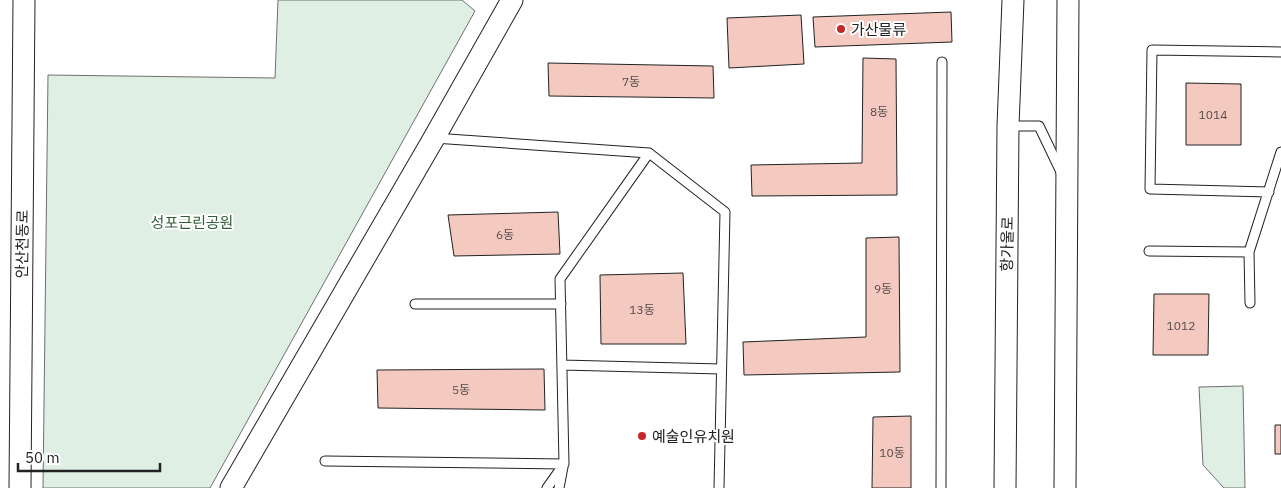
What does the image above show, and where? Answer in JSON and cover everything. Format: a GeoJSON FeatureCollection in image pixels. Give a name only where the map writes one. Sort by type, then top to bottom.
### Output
{"type":"FeatureCollection","features":[{"type":"Feature","properties":{"kind":"street","name":"안산천동로"},"geometry":{"type":"LineString","coordinates":[[20,488],[24,0]]}},
{"type":"Feature","properties":{"kind":"street"},"geometry":{"type":"LineString","coordinates":[[231,488],[512,0]]}},
{"type":"Feature","properties":{"kind":"street","name":"항가울로"},"geometry":{"type":"LineString","coordinates":[[1004,488],[1008,126],[1013,0]]}},
{"type":"Feature","properties":{"kind":"street"},"geometry":{"type":"LineString","coordinates":[[1065,488],[1068,0]]}},
{"type":"Feature","properties":{"kind":"lane"},"geometry":{"type":"LineString","coordinates":[[1268,192],[1150,190],[1152,50],[1281,52]]}},
{"type":"Feature","properties":{"kind":"lane"},"geometry":{"type":"LineString","coordinates":[[941,488],[942,62]]}},
{"type":"Feature","properties":{"kind":"lane"},"geometry":{"type":"LineString","coordinates":[[1008,126],[1039,126],[1067,186]]}},
{"type":"Feature","properties":{"kind":"lane"},"geometry":{"type":"LineString","coordinates":[[434,138],[649,153],[725,212],[719,488]]}},
{"type":"Feature","properties":{"kind":"lane"},"geometry":{"type":"LineString","coordinates":[[1250,303],[1249,252],[1281,152]]}},
{"type":"Feature","properties":{"kind":"lane"},"geometry":{"type":"LineString","coordinates":[[559,488],[564,464],[560,279],[649,153]]}},
{"type":"Feature","properties":{"kind":"lane"},"geometry":{"type":"LineString","coordinates":[[1149,250],[1249,252]]}},
{"type":"Feature","properties":{"kind":"lane"},"geometry":{"type":"LineString","coordinates":[[415,304],[561,304]]}},
{"type":"Feature","properties":{"kind":"lane"},"geometry":{"type":"LineString","coordinates":[[562,365],[721,369]]}},
{"type":"Feature","properties":{"kind":"lane"},"geometry":{"type":"LineString","coordinates":[[325,461],[564,464]]}},
{"type":"Feature","properties":{"kind":"lane"},"geometry":{"type":"LineString","coordinates":[[547,488],[564,464]]}},
{"type":"Feature","properties":{"kind":"green space","name":"성포근린공원"},"geometry":{"type":"Polygon","coordinates":[[[278,0],[462,0],[475,11],[210,488],[43,488],[48,75],[275,78],[278,0]]]}},
{"type":"Feature","properties":{"kind":"green space"},"geometry":{"type":"Polygon","coordinates":[[[1243,386],[1245,488],[1224,488],[1203,465],[1199,387],[1243,386]]]}},
{"type":"Feature","properties":{"kind":"building"},"geometry":{"type":"Polygon","coordinates":[[[951,12],[952,42],[815,47],[813,17],[951,12]]]}},
{"type":"Feature","properties":{"kind":"building"},"geometry":{"type":"Polygon","coordinates":[[[801,15],[804,64],[729,68],[727,18],[801,15]]]}},
{"type":"Feature","properties":{"kind":"building"},"geometry":{"type":"Polygon","coordinates":[[[863,58],[896,59],[897,195],[752,196],[751,165],[862,163],[863,58]]]}},
{"type":"Feature","properties":{"kind":"building"},"geometry":{"type":"Polygon","coordinates":[[[548,63],[713,66],[714,98],[549,96],[548,63]]]}},
{"type":"Feature","properties":{"kind":"building"},"geometry":{"type":"Polygon","coordinates":[[[1186,83],[1241,84],[1241,145],[1186,145],[1186,83]]]}},
{"type":"Feature","properties":{"kind":"building"},"geometry":{"type":"Polygon","coordinates":[[[558,212],[560,254],[454,256],[448,215],[558,212]]]}},
{"type":"Feature","properties":{"kind":"building"},"geometry":{"type":"Polygon","coordinates":[[[899,237],[900,372],[744,375],[743,342],[866,337],[866,238],[899,237]]]}},
{"type":"Feature","properties":{"kind":"building"},"geometry":{"type":"Polygon","coordinates":[[[683,273],[686,344],[601,344],[600,275],[683,273]]]}},
{"type":"Feature","properties":{"kind":"building"},"geometry":{"type":"Polygon","coordinates":[[[1154,294],[1209,294],[1208,355],[1153,355],[1154,294]]]}},
{"type":"Feature","properties":{"kind":"building"},"geometry":{"type":"Polygon","coordinates":[[[544,369],[545,410],[378,408],[377,370],[544,369]]]}},
{"type":"Feature","properties":{"kind":"building"},"geometry":{"type":"Polygon","coordinates":[[[911,416],[911,488],[872,488],[873,417],[911,416]]]}},
{"type":"Feature","properties":{"kind":"building"},"geometry":{"type":"Polygon","coordinates":[[[1275,425],[1281,425],[1281,454],[1275,454],[1275,425]]]}},
{"type":"Feature","properties":{"kind":"place","name":"가산물류"},"geometry":{"type":"Point","coordinates":[841,29]}},
{"type":"Feature","properties":{"kind":"place","name":"예술인유치원"},"geometry":{"type":"Point","coordinates":[642,436]}}]}
